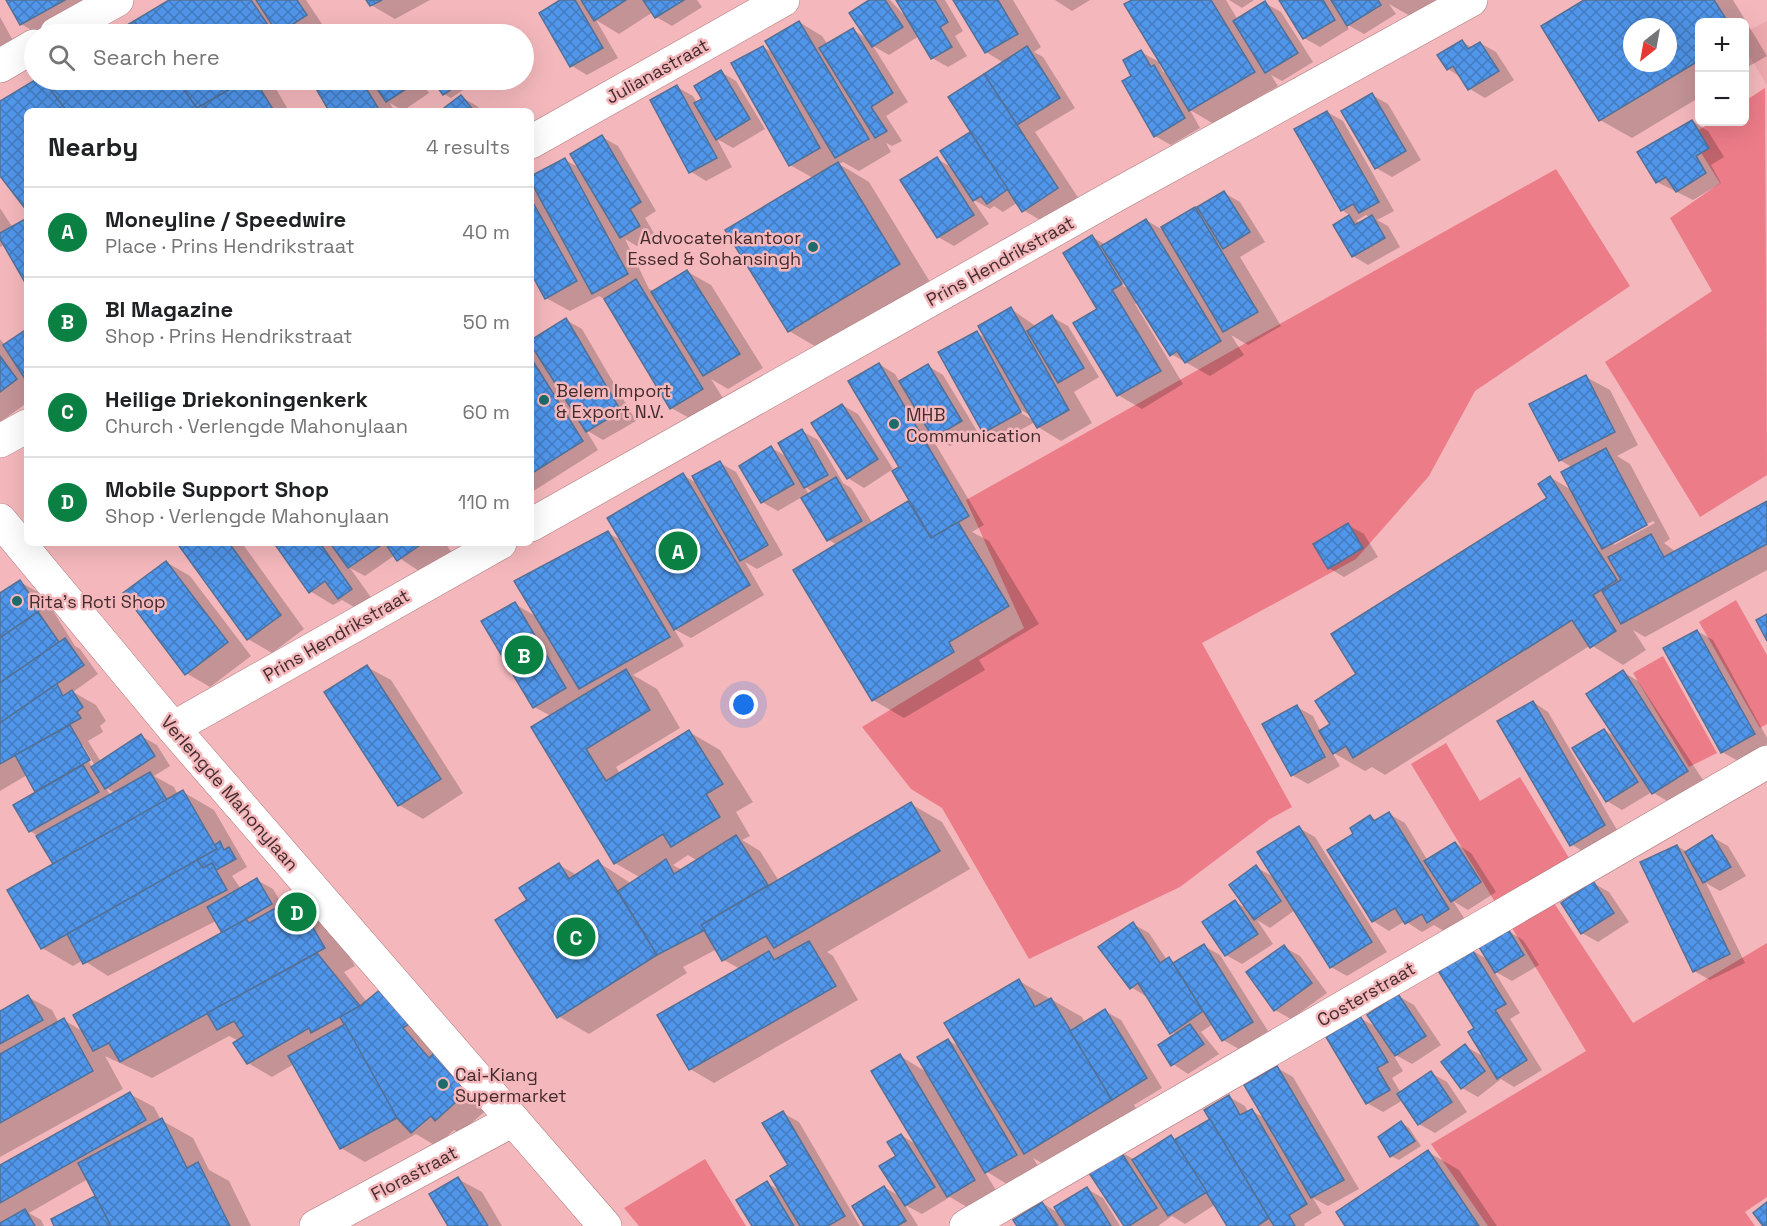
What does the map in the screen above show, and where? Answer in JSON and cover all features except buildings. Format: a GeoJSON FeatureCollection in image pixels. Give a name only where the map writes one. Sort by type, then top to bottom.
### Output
{"type":"FeatureCollection","features":[{"type":"Feature","properties":{"kind":"street"},"geometry":{"type":"LineString","coordinates":[[74,24],[117,0]]}},
{"type":"Feature","properties":{"kind":"street","name":"Julianastraat"},"geometry":{"type":"LineString","coordinates":[[534,140],[783,0]]}},
{"type":"Feature","properties":{"kind":"street","name":"Prins Hendrikstraat"},"geometry":{"type":"LineString","coordinates":[[534,523],[1107,200],[1471,0]]}},
{"type":"Feature","properties":{"kind":"street"},"geometry":{"type":"LineString","coordinates":[[0,66],[24,52]]}},
{"type":"Feature","properties":{"kind":"street"},"geometry":{"type":"LineString","coordinates":[[0,441],[24,428]]}},
{"type":"Feature","properties":{"kind":"street","name":"Verlengde Mahonylaan"},"geometry":{"type":"LineString","coordinates":[[0,520],[173,728],[605,1226]]}},
{"type":"Feature","properties":{"kind":"street","name":"Prins Hendrikstraat"},"geometry":{"type":"LineString","coordinates":[[173,728],[495,546]]}},
{"type":"Feature","properties":{"kind":"street","name":"Costerstraat"},"geometry":{"type":"LineString","coordinates":[[966,1226],[1767,762]]}},
{"type":"Feature","properties":{"kind":"street","name":"Florastraat"},"geometry":{"type":"LineString","coordinates":[[316,1226],[513,1120]]}},
{"type":"Feature","properties":{"kind":"shaded area"},"geometry":{"type":"Polygon","coordinates":[[[1767,21],[1767,85],[1749,56],[1749,30],[1767,21]]]}},
{"type":"Feature","properties":{"kind":"shaded area"},"geometry":{"type":"Polygon","coordinates":[[[1765,88],[1767,475],[1700,517],[1605,362],[1712,291],[1670,218],[1720,183],[1690,135],[1705,126],[1749,126],[1749,98],[1765,88]]]}},
{"type":"Feature","properties":{"kind":"shaded area"},"geometry":{"type":"Polygon","coordinates":[[[1556,169],[1630,286],[1475,391],[1429,476],[1356,559],[1202,643],[1292,807],[1270,819],[1180,887],[1029,959],[942,808],[911,789],[862,727],[1024,628],[966,500],[1556,169]]]}},
{"type":"Feature","properties":{"kind":"shaded area"},"geometry":{"type":"Polygon","coordinates":[[[1736,600],[1767,655],[1767,724],[1760,728],[1699,622],[1736,600]]]}},
{"type":"Feature","properties":{"kind":"shaded area"},"geometry":{"type":"Polygon","coordinates":[[[1663,656],[1717,753],[1689,767],[1633,673],[1663,656]]]}},
{"type":"Feature","properties":{"kind":"shaded area"},"geometry":{"type":"Polygon","coordinates":[[[1446,743],[1480,801],[1520,777],[1569,858],[1495,902],[1411,764],[1446,743]]]}},
{"type":"Feature","properties":{"kind":"shaded area"},"geometry":{"type":"Polygon","coordinates":[[[1554,903],[1633,1023],[1767,943],[1767,1197],[1745,1212],[1755,1226],[1488,1226],[1431,1144],[1586,1051],[1512,928],[1554,903]]]}},
{"type":"Feature","properties":{"kind":"shaded area"},"geometry":{"type":"Polygon","coordinates":[[[705,1159],[746,1226],[639,1226],[624,1208],[705,1159]]]}},
{"type":"Feature","properties":{"kind":"place","name":"Advocatenkantoor Essed & Sohansingh"},"geometry":{"type":"Point","coordinates":[813,247]}},
{"type":"Feature","properties":{"kind":"place","name":"Belem Import & Export N.V."},"geometry":{"type":"Point","coordinates":[544,400]}},
{"type":"Feature","properties":{"kind":"place","name":"MHB Communication"},"geometry":{"type":"Point","coordinates":[894,424]}},
{"type":"Feature","properties":{"kind":"place","name":"Moneyline / Speedwire"},"geometry":{"type":"Point","coordinates":[678,551]}},
{"type":"Feature","properties":{"kind":"place","name":"Rita's Roti Shop"},"geometry":{"type":"Point","coordinates":[17,601]}},
{"type":"Feature","properties":{"kind":"place","name":"BI Magazine"},"geometry":{"type":"Point","coordinates":[524,655]}},
{"type":"Feature","properties":{"kind":"place","name":"Mobile Support Shop"},"geometry":{"type":"Point","coordinates":[297,912]}},
{"type":"Feature","properties":{"kind":"place","name":"Heilige Driekoningenkerk"},"geometry":{"type":"Point","coordinates":[576,937]}},
{"type":"Feature","properties":{"kind":"place","name":"Cai-Kiang Supermarket"},"geometry":{"type":"Point","coordinates":[443,1084]}}]}
